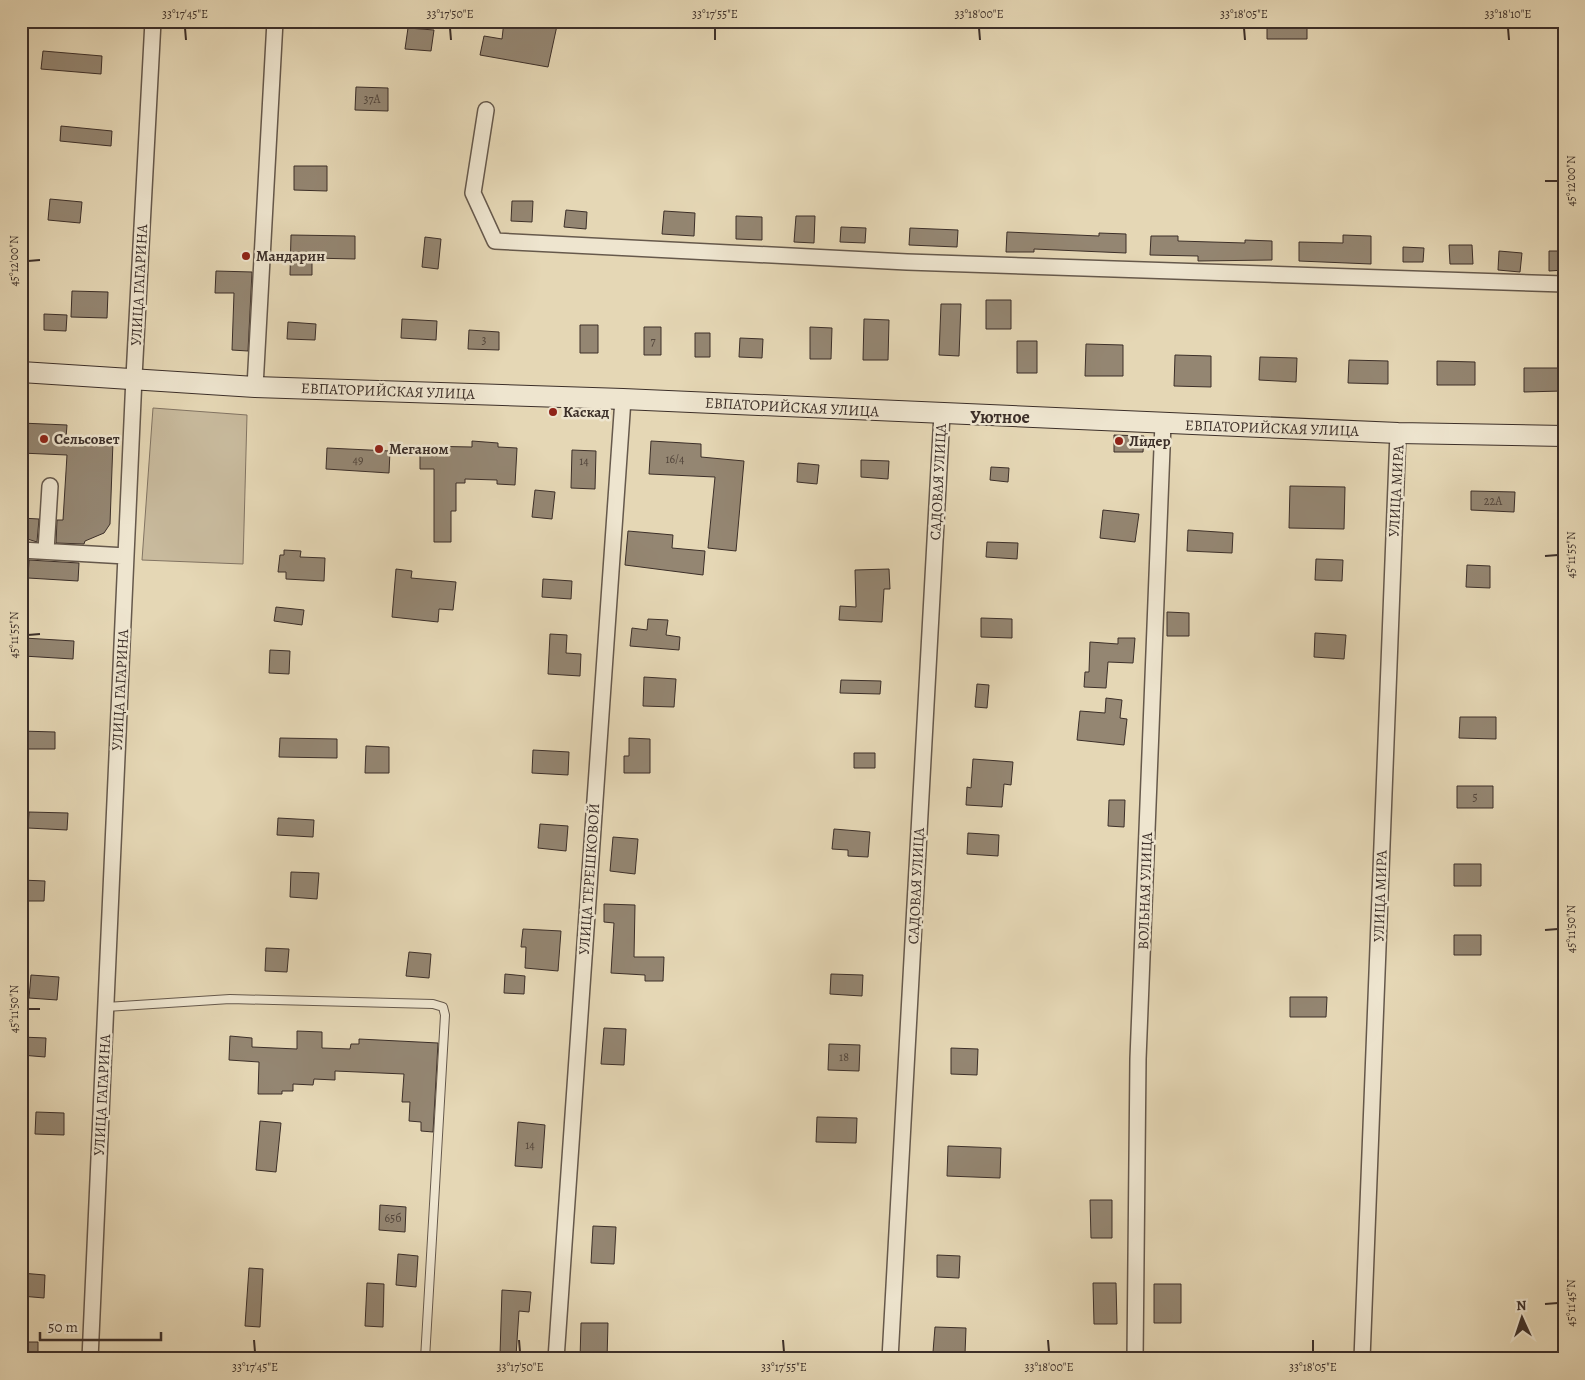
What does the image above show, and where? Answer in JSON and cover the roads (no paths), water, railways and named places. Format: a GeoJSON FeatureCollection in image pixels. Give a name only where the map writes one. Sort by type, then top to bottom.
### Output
{"type":"FeatureCollection","features":[{"type":"Feature","properties":{"kind":"main road","name":"ЕВПАТОРИЙСКАЯ УЛИЦА"},"geometry":{"type":"LineString","coordinates":[[21,372],[134,377],[254,387],[624,399],[1398,434],[1564,436]]}},
{"type":"Feature","properties":{"kind":"street","name":"УЛИЦА ГАГАРИНА"},"geometry":{"type":"LineString","coordinates":[[90,1359],[134,377],[153,21]]}},
{"type":"Feature","properties":{"kind":"street"},"geometry":{"type":"LineString","coordinates":[[254,387],[275,21]]}},
{"type":"Feature","properties":{"kind":"street"},"geometry":{"type":"LineString","coordinates":[[486,110],[473,193],[495,241],[907,262],[1564,284]]}},
{"type":"Feature","properties":{"kind":"street","name":"УЛИЦА ТЕРЕШКОВОЙ"},"geometry":{"type":"LineString","coordinates":[[556,1359],[624,399]]}},
{"type":"Feature","properties":{"kind":"street","name":"САДОВАЯ УЛИЦА"},"geometry":{"type":"LineString","coordinates":[[890,1359],[942,414]]}},
{"type":"Feature","properties":{"kind":"street","name":"ВОЛЬНАЯ УЛИЦА"},"geometry":{"type":"LineString","coordinates":[[1135,1359],[1138,1059],[1163,423]]}},
{"type":"Feature","properties":{"kind":"street","name":"УЛИЦА МИРА"},"geometry":{"type":"LineString","coordinates":[[1362,1359],[1398,434]]}},
{"type":"Feature","properties":{"kind":"street"},"geometry":{"type":"LineString","coordinates":[[46,551],[50,486]]}},
{"type":"Feature","properties":{"kind":"street"},"geometry":{"type":"LineString","coordinates":[[21,550],[126,556]]}},
{"type":"Feature","properties":{"kind":"lane"},"geometry":{"type":"LineString","coordinates":[[106,1007],[230,999],[433,1004],[443,1007],[445,1014],[425,1359]]}},
{"type":"Feature","properties":{"kind":"place","name":"Мандарин"},"geometry":{"type":"Point","coordinates":[246,256]}},
{"type":"Feature","properties":{"kind":"place","name":"Каскад"},"geometry":{"type":"Point","coordinates":[553,412]}},
{"type":"Feature","properties":{"kind":"place","name":"Сельсовет"},"geometry":{"type":"Point","coordinates":[44,439]}},
{"type":"Feature","properties":{"kind":"place","name":"Лидер"},"geometry":{"type":"Point","coordinates":[1119,441]}},
{"type":"Feature","properties":{"kind":"place","name":"Меганом"},"geometry":{"type":"Point","coordinates":[379,449]}},
{"type":"Feature","properties":{"kind":"district","name":"Уютное"},"geometry":{"type":"Point","coordinates":[1000,417]}}]}
